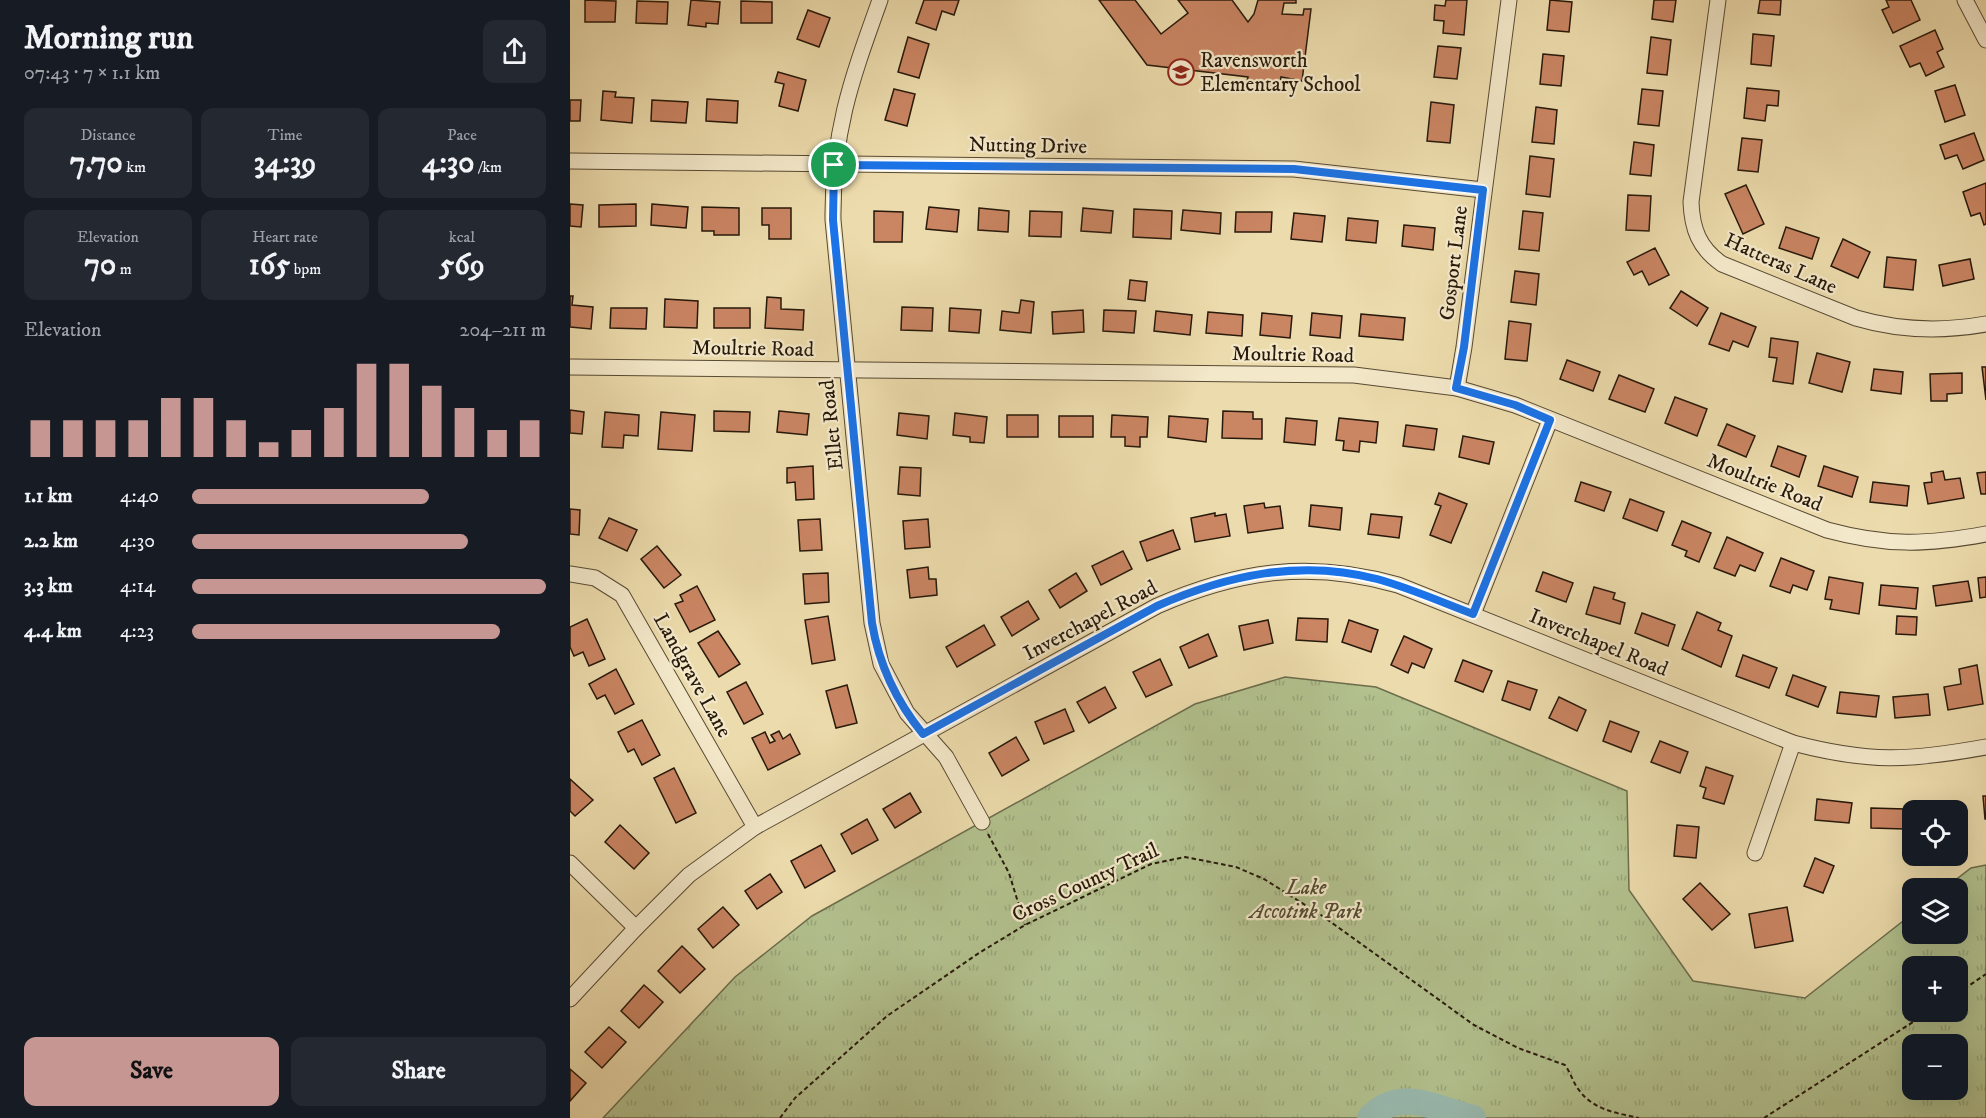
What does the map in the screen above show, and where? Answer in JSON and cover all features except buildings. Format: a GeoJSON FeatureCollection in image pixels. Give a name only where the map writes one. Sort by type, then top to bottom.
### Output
{"type":"FeatureCollection","features":[{"type":"Feature","properties":{"kind":"street","name":"Ellet Road"},"geometry":{"type":"LineString","coordinates":[[880,0],[847,93],[834,165],[833,220],[875,643],[891,684],[907,713],[923,734],[946,757],[982,822]]}},
{"type":"Feature","properties":{"kind":"street","name":"Gosport Lane"},"geometry":{"type":"LineString","coordinates":[[1456,388],[1464,347],[1509,0]]}},
{"type":"Feature","properties":{"kind":"street","name":"Hatteras Lane"},"geometry":{"type":"LineString","coordinates":[[1718,0],[1691,202],[1692,222],[1703,248],[1722,264],[1856,318],[1878,324],[1923,330],[1986,324]]}},
{"type":"Feature","properties":{"kind":"street"},"geometry":{"type":"LineString","coordinates":[[1965,0],[1986,40]]}},
{"type":"Feature","properties":{"kind":"street","name":"Nutting Drive"},"geometry":{"type":"LineString","coordinates":[[570,161],[1294,169],[1483,190]]}},
{"type":"Feature","properties":{"kind":"street","name":"Moultrie Road"},"geometry":{"type":"LineString","coordinates":[[570,367],[1354,375],[1456,388],[1515,405],[1827,530],[1857,538],[1897,544],[1922,544],[1986,534]]}},
{"type":"Feature","properties":{"kind":"street"},"geometry":{"type":"LineString","coordinates":[[1473,614],[1550,420]]}},
{"type":"Feature","properties":{"kind":"street","name":"Inverchapel Road"},"geometry":{"type":"LineString","coordinates":[[570,999],[636,928],[689,876],[755,826],[1157,606],[1197,588],[1237,577],[1296,570],[1355,574],[1398,585],[1793,742],[1829,752],[1898,760],[1986,747]]}},
{"type":"Feature","properties":{"kind":"street","name":"Landgrave Lane"},"geometry":{"type":"LineString","coordinates":[[570,574],[595,578],[622,595],[755,826]]}},
{"type":"Feature","properties":{"kind":"street"},"geometry":{"type":"LineString","coordinates":[[1755,853],[1793,742]]}},
{"type":"Feature","properties":{"kind":"street"},"geometry":{"type":"LineString","coordinates":[[570,863],[636,928]]}},
{"type":"Feature","properties":{"kind":"path"},"geometry":{"type":"LineString","coordinates":[[982,822],[1009,873],[1025,925]]}},
{"type":"Feature","properties":{"kind":"path","name":"Cross County Trail"},"geometry":{"type":"LineString","coordinates":[[780,1118],[795,1098],[887,1016],[934,981],[1025,925],[1151,864],[1170,858],[1197,857],[1236,867],[1264,879],[1321,915],[1474,1025],[1518,1048],[1565,1065],[1576,1088],[1596,1106],[1639,1118]]}},
{"type":"Feature","properties":{"kind":"path"},"geometry":{"type":"LineString","coordinates":[[1968,986],[1986,974]]}},
{"type":"Feature","properties":{"kind":"path"},"geometry":{"type":"LineString","coordinates":[[1764,1118],[1913,1022]]}},
{"type":"Feature","properties":{"kind":"green space","name":"Lake Accotink Park"},"geometry":{"type":"Polygon","coordinates":[[[1285,677],[1376,687],[1627,791],[1629,890],[1693,981],[1805,998],[1902,922],[1902,944],[1968,944],[1968,878],[1958,878],[1971,868],[1986,865],[1986,1118],[603,1118],[735,977],[812,916],[1195,704],[1285,677]]]}},
{"type":"Feature","properties":{"kind":"waterway"},"geometry":{"type":"LineString","coordinates":[[1370,1118],[1382,1108],[1407,1101],[1473,1118]]}},
{"type":"Feature","properties":{"kind":"place","name":"Ravensworth Elementary School"},"geometry":{"type":"Point","coordinates":[1181,72]}},
{"type":"Feature","properties":{"kind":"route"},"geometry":{"type":"LineString","coordinates":[[834,165],[1294,169],[1483,190],[1464,347],[1456,388],[1515,405],[1550,420],[1473,614],[1398,585],[1355,574],[1296,570],[1237,577],[1197,588],[1157,606],[923,734],[907,713],[891,684],[881,664],[875,643],[833,220],[834,165]]}}]}
